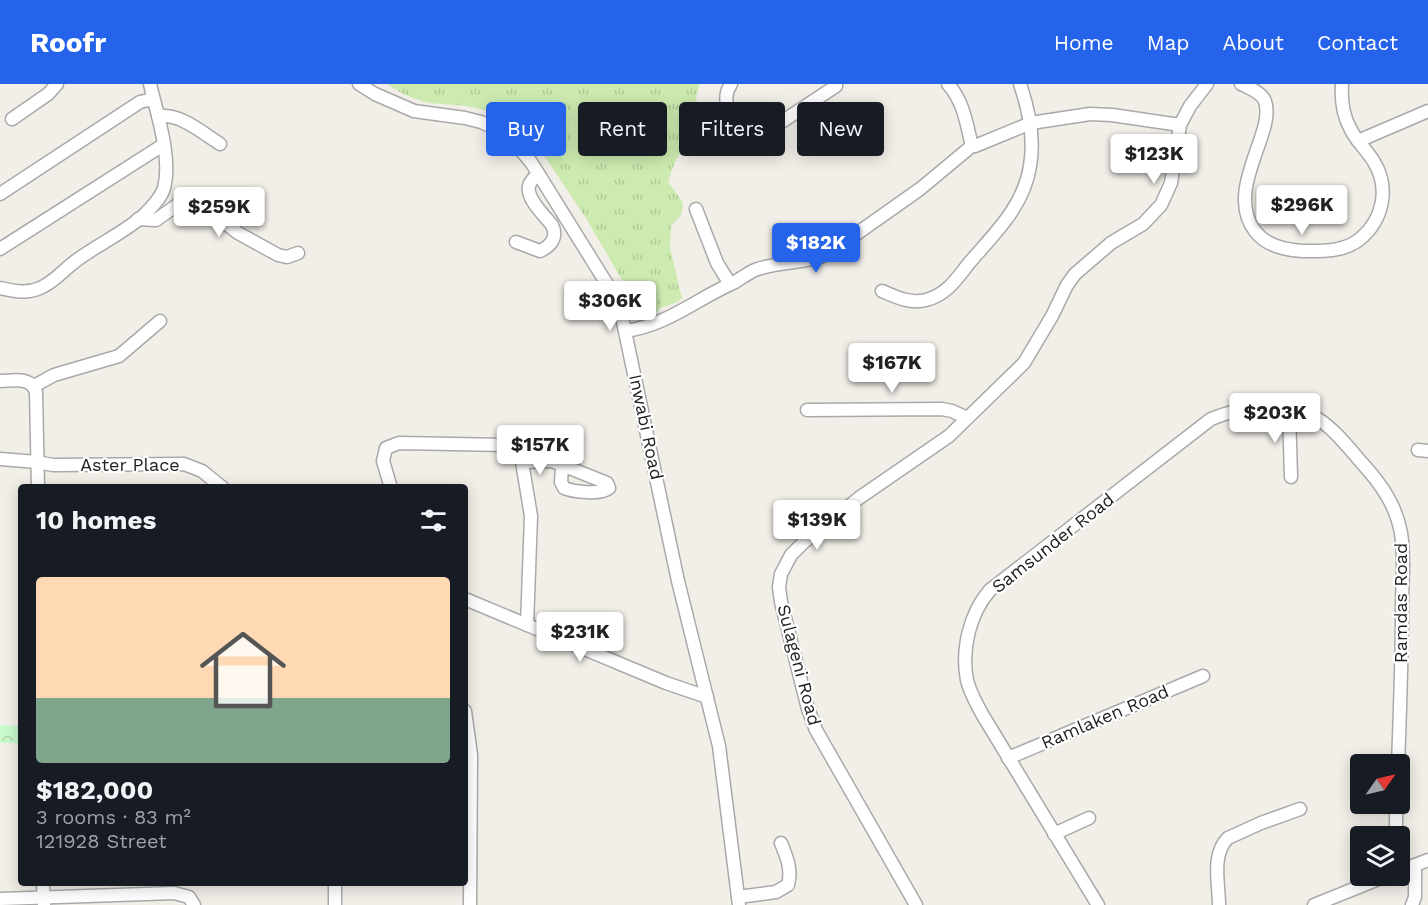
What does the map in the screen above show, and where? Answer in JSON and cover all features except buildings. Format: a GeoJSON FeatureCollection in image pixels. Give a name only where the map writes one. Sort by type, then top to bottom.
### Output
{"type":"FeatureCollection","features":[{"type":"Feature","properties":{"kind":"street"},"geometry":{"type":"LineString","coordinates":[[12,119],[48,94],[57,84]]}},
{"type":"Feature","properties":{"kind":"street"},"geometry":{"type":"LineString","coordinates":[[0,288],[22,292],[49,284],[75,261],[138,219],[156,201],[163,191],[166,163],[150,84]]}},
{"type":"Feature","properties":{"kind":"street","name":"Inwabi Road"},"geometry":{"type":"LineString","coordinates":[[359,84],[375,94],[414,111],[465,118],[499,130],[521,149],[615,297],[620,308],[678,581],[707,697],[723,775],[738,901]]}},
{"type":"Feature","properties":{"kind":"street"},"geometry":{"type":"LineString","coordinates":[[731,84],[725,96],[728,111],[736,120],[755,131],[764,131],[774,127],[836,86]]}},
{"type":"Feature","properties":{"kind":"street"},"geometry":{"type":"LineString","coordinates":[[948,84],[959,99],[964,111],[973,145]]}},
{"type":"Feature","properties":{"kind":"street"},"geometry":{"type":"LineString","coordinates":[[882,291],[912,302],[934,297],[954,284],[1000,230],[1016,206],[1030,167],[1031,123],[1020,84]]}},
{"type":"Feature","properties":{"kind":"street"},"geometry":{"type":"LineString","coordinates":[[625,331],[659,322],[763,268],[816,259],[828,254],[920,189],[973,145],[977,146],[1031,123],[1090,114],[1180,125],[1190,106],[1207,84]]}},
{"type":"Feature","properties":{"kind":"street"},"geometry":{"type":"LineString","coordinates":[[1241,84],[1259,93],[1264,99],[1266,108],[1263,131],[1247,179],[1245,196],[1250,225],[1267,243],[1299,250],[1323,251],[1355,243],[1368,232],[1381,209],[1383,185],[1380,173],[1353,134],[1343,104],[1342,84]]}},
{"type":"Feature","properties":{"kind":"street"},"geometry":{"type":"LineString","coordinates":[[0,194],[140,102],[153,99]]}},
{"type":"Feature","properties":{"kind":"street"},"geometry":{"type":"LineString","coordinates":[[1358,141],[1428,111]]}},
{"type":"Feature","properties":{"kind":"street"},"geometry":{"type":"LineString","coordinates":[[158,116],[167,115],[183,120],[220,144]]}},
{"type":"Feature","properties":{"kind":"street","name":"Sulageni Road"},"geometry":{"type":"LineString","coordinates":[[916,905],[816,730],[781,602],[781,574],[791,555],[804,542],[867,492],[949,436],[1024,363],[1075,274],[1099,252],[1143,224],[1161,205],[1171,183],[1180,125]]}},
{"type":"Feature","properties":{"kind":"street"},"geometry":{"type":"LineString","coordinates":[[0,249],[163,145]]}},
{"type":"Feature","properties":{"kind":"street"},"geometry":{"type":"LineString","coordinates":[[516,242],[540,251],[546,248],[553,238],[555,231],[552,225],[530,193],[530,183],[538,174]]}},
{"type":"Feature","properties":{"kind":"street"},"geometry":{"type":"LineString","coordinates":[[138,219],[156,220],[180,203],[192,202],[206,208],[238,233],[278,255],[287,257],[298,253]]}},
{"type":"Feature","properties":{"kind":"street"},"geometry":{"type":"LineString","coordinates":[[696,209],[717,263],[730,284]]}},
{"type":"Feature","properties":{"kind":"street"},"geometry":{"type":"LineString","coordinates":[[34,386],[54,375],[119,356],[160,321]]}},
{"type":"Feature","properties":{"kind":"street"},"geometry":{"type":"LineString","coordinates":[[0,381],[24,381],[34,386],[38,484]]}},
{"type":"Feature","properties":{"kind":"street","name":"Ramdas Road"},"geometry":{"type":"LineString","coordinates":[[1228,413],[1250,407],[1289,410],[1314,417],[1331,429],[1390,498],[1402,535],[1398,754]]}},
{"type":"Feature","properties":{"kind":"street"},"geometry":{"type":"LineString","coordinates":[[807,410],[942,409],[968,418]]}},
{"type":"Feature","properties":{"kind":"street"},"geometry":{"type":"LineString","coordinates":[[1289,410],[1291,477]]}},
{"type":"Feature","properties":{"kind":"street","name":"Samsunder Road"},"geometry":{"type":"LineString","coordinates":[[1098,905],[982,714],[967,681],[966,661],[969,634],[975,613],[990,590],[1211,419],[1228,413]]}},
{"type":"Feature","properties":{"kind":"street"},"geometry":{"type":"LineString","coordinates":[[390,484],[383,461],[386,448],[399,442],[506,445],[517,450],[523,462],[531,516],[527,625]]}},
{"type":"Feature","properties":{"kind":"street","name":"Aster Place"},"geometry":{"type":"LineString","coordinates":[[0,459],[52,465],[184,464],[202,471],[219,484]]}},
{"type":"Feature","properties":{"kind":"street"},"geometry":{"type":"LineString","coordinates":[[523,462],[552,461],[562,466]]}},
{"type":"Feature","properties":{"kind":"street"},"geometry":{"type":"LineString","coordinates":[[468,600],[666,684],[707,697]]}},
{"type":"Feature","properties":{"kind":"street","name":"Ramlaken Road"},"geometry":{"type":"LineString","coordinates":[[1008,758],[1203,676]]}},
{"type":"Feature","properties":{"kind":"street"},"geometry":{"type":"LineString","coordinates":[[468,733],[471,755],[470,905]]}},
{"type":"Feature","properties":{"kind":"street"},"geometry":{"type":"LineString","coordinates":[[1219,905],[1218,853],[1224,842],[1261,823],[1300,809]]}},
{"type":"Feature","properties":{"kind":"street"},"geometry":{"type":"LineString","coordinates":[[1054,834],[1089,818]]}},
{"type":"Feature","properties":{"kind":"street"},"geometry":{"type":"LineString","coordinates":[[738,901],[776,892],[788,885],[791,874],[781,843]]}},
{"type":"Feature","properties":{"kind":"street"},"geometry":{"type":"LineString","coordinates":[[1410,864],[1428,860]]}},
{"type":"Feature","properties":{"kind":"street"},"geometry":{"type":"LineString","coordinates":[[43,886],[44,902]]}},
{"type":"Feature","properties":{"kind":"street"},"geometry":{"type":"LineString","coordinates":[[335,886],[335,905]]}},
{"type":"Feature","properties":{"kind":"street"},"geometry":{"type":"LineString","coordinates":[[1314,905],[1361,886]]}},
{"type":"Feature","properties":{"kind":"street"},"geometry":{"type":"LineString","coordinates":[[1409,886],[1413,905]]}},
{"type":"Feature","properties":{"kind":"street"},"geometry":{"type":"LineString","coordinates":[[0,899],[44,902],[174,893],[189,897],[194,905]]}},
{"type":"Feature","properties":{"kind":"green space"},"geometry":{"type":"Polygon","coordinates":[[[387,84],[700,84],[697,102],[679,102],[679,155],[668,182],[682,201],[683,207],[681,215],[671,226],[670,248],[682,298],[661,308],[646,321],[638,321],[628,290],[587,220],[544,156],[566,156],[566,102],[486,102],[486,111],[466,106],[424,102],[387,84]]]}},
{"type":"Feature","properties":{"kind":"green space"},"geometry":{"type":"Polygon","coordinates":[[[0,725],[18,726],[18,743],[0,743],[0,725]]]}}]}
